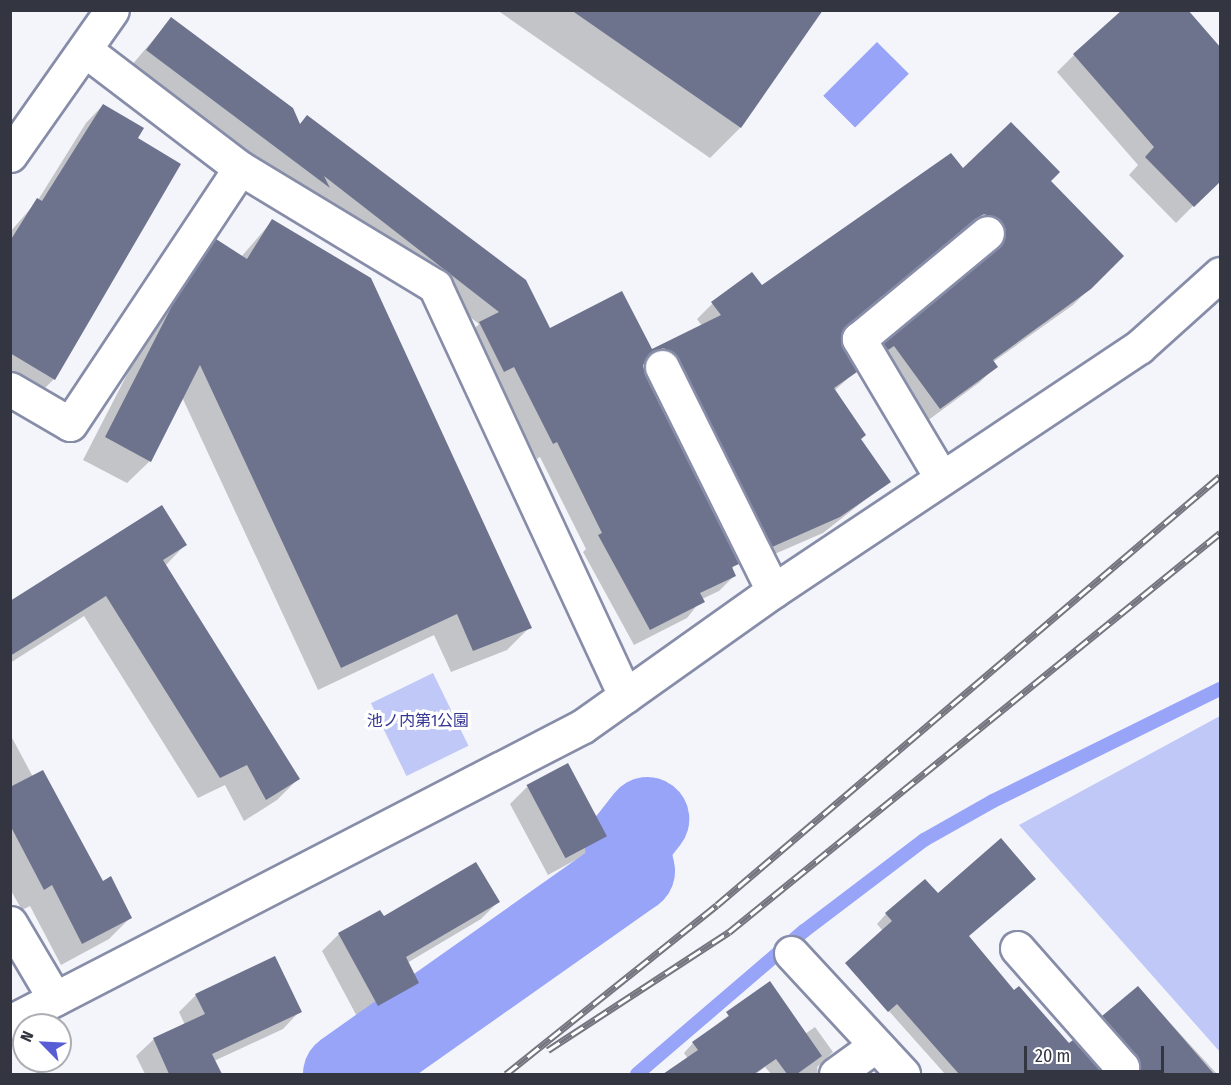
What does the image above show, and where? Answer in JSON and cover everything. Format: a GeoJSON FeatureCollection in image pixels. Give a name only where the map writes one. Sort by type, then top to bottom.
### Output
{"type":"FeatureCollection","features":[{"type":"Feature","properties":{"kind":"street"},"geometry":{"type":"LineString","coordinates":[[10,155],[112,10]]}},
{"type":"Feature","properties":{"kind":"street"},"geometry":{"type":"LineString","coordinates":[[85,50],[240,168],[435,286],[625,696]]}},
{"type":"Feature","properties":{"kind":"street"},"geometry":{"type":"LineString","coordinates":[[10,388],[70,424],[240,168]]}},
{"type":"Feature","properties":{"kind":"street"},"geometry":{"type":"LineString","coordinates":[[941,477],[859,339],[987,233]]}},
{"type":"Feature","properties":{"kind":"street"},"geometry":{"type":"LineString","coordinates":[[10,1022],[583,726],[773,591],[1139,347],[1221,274]]}},
{"type":"Feature","properties":{"kind":"street"},"geometry":{"type":"LineString","coordinates":[[662,367],[773,591]]}},
{"type":"Feature","properties":{"kind":"street"},"geometry":{"type":"LineString","coordinates":[[10,923],[55,999]]}},
{"type":"Feature","properties":{"kind":"street"},"geometry":{"type":"LineString","coordinates":[[1017,948],[1122,1067],[1121,1074]]}},
{"type":"Feature","properties":{"kind":"street"},"geometry":{"type":"LineString","coordinates":[[791,953],[903,1074]]}},
{"type":"Feature","properties":{"kind":"street"},"geometry":{"type":"LineString","coordinates":[[836,1074],[876,1045]]}},
{"type":"Feature","properties":{"kind":"green space","name":"池ノ内第1公園"},"geometry":{"type":"Polygon","coordinates":[[[433,673],[469,746],[406,776],[371,703],[433,673]]]}},
{"type":"Feature","properties":{"kind":"green space"},"geometry":{"type":"Polygon","coordinates":[[[1220,716],[1220,1052],[1019,825],[1220,716]]]}},
{"type":"Feature","properties":{"kind":"water"},"geometry":{"type":"Polygon","coordinates":[[[877,42],[909,74],[855,128],[823,96],[877,42]]]}},
{"type":"Feature","properties":{"kind":"water"},"geometry":{"type":"Polygon","coordinates":[[[648,859],[648,888],[539,982],[484,976],[648,859]]]}},
{"type":"Feature","properties":{"kind":"building"},"geometry":{"type":"Polygon","coordinates":[[[571,10],[823,10],[741,128],[571,10]]]}},
{"type":"Feature","properties":{"kind":"building"},"geometry":{"type":"Polygon","coordinates":[[[1122,10],[1188,10],[1221,48],[1221,181],[1194,207],[1145,157],[1154,147],[1073,54],[1122,10]]]}},
{"type":"Feature","properties":{"kind":"building"},"geometry":{"type":"Polygon","coordinates":[[[171,17],[293,108],[300,124],[307,115],[526,280],[550,328],[622,291],[652,349],[721,315],[711,302],[752,272],[762,285],[951,153],[963,168],[1011,122],[1060,172],[1051,181],[1124,256],[1091,289],[993,360],[998,367],[940,409],[894,346],[888,350],[883,343],[999,247],[1006,230],[1001,221],[984,214],[975,219],[842,332],[843,348],[857,372],[834,388],[866,435],[861,439],[891,482],[840,517],[772,547],[679,359],[664,348],[653,351],[643,365],[645,375],[739,564],[732,567],[736,576],[700,593],[705,602],[650,630],[598,535],[602,533],[557,442],[553,444],[514,367],[504,372],[479,322],[499,312],[324,176],[330,188],[146,50],[171,17]]]}},
{"type":"Feature","properties":{"kind":"building"},"geometry":{"type":"Polygon","coordinates":[[[103,104],[144,128],[138,138],[181,164],[55,380],[10,353],[10,241],[37,198],[42,201],[103,104]]]}},
{"type":"Feature","properties":{"kind":"building"},"geometry":{"type":"Polygon","coordinates":[[[272,219],[371,278],[532,628],[473,651],[457,614],[341,668],[200,365],[151,462],[105,437],[176,298],[216,239],[247,259],[272,219]]]}},
{"type":"Feature","properties":{"kind":"building"},"geometry":{"type":"Polygon","coordinates":[[[162,505],[187,545],[163,560],[300,779],[266,800],[247,765],[220,778],[106,596],[10,656],[10,601],[162,505]]]}},
{"type":"Feature","properties":{"kind":"building"},"geometry":{"type":"Polygon","coordinates":[[[568,763],[607,836],[565,858],[527,785],[568,763]]]}},
{"type":"Feature","properties":{"kind":"building"},"geometry":{"type":"Polygon","coordinates":[[[43,770],[103,881],[111,876],[132,918],[82,944],[52,885],[44,890],[10,825],[10,787],[43,770]]]}},
{"type":"Feature","properties":{"kind":"building"},"geometry":{"type":"Polygon","coordinates":[[[1001,838],[1036,879],[969,936],[1014,990],[1019,986],[1069,1043],[1073,1040],[1103,1074],[959,1074],[897,1004],[888,1012],[845,963],[892,921],[885,913],[925,879],[938,893],[1001,838]]]}},
{"type":"Feature","properties":{"kind":"building"},"geometry":{"type":"Polygon","coordinates":[[[476,862],[500,902],[406,957],[419,983],[378,1006],[338,933],[380,910],[384,916],[476,862]]]}},
{"type":"Feature","properties":{"kind":"building"},"geometry":{"type":"Polygon","coordinates":[[[275,956],[302,1012],[212,1054],[222,1074],[169,1074],[153,1038],[205,1014],[195,994],[275,956]]]}},
{"type":"Feature","properties":{"kind":"building"},"geometry":{"type":"Polygon","coordinates":[[[770,981],[822,1056],[797,1074],[787,1074],[776,1059],[754,1074],[663,1074],[698,1050],[692,1042],[729,1016],[726,1012],[770,981]]]}},
{"type":"Feature","properties":{"kind":"building"},"geometry":{"type":"Polygon","coordinates":[[[1138,986],[1214,1074],[1140,1074],[1136,1055],[1102,1016],[1138,986]]]}},
{"type":"Feature","properties":{"kind":"waterway"},"geometry":{"type":"LineString","coordinates":[[637,1074],[804,931],[924,840],[993,801],[1220,689]]}},
{"type":"Feature","properties":{"kind":"waterway"},"geometry":{"type":"LineString","coordinates":[[345,1074],[633,871],[627,845],[647,819]]}},
{"type":"Feature","properties":{"kind":"railway"},"geometry":{"type":"LineString","coordinates":[[506,1074],[717,905],[1220,476]]}},
{"type":"Feature","properties":{"kind":"railway"},"geometry":{"type":"LineString","coordinates":[[548,1050],[729,932],[1220,533]]}}]}
